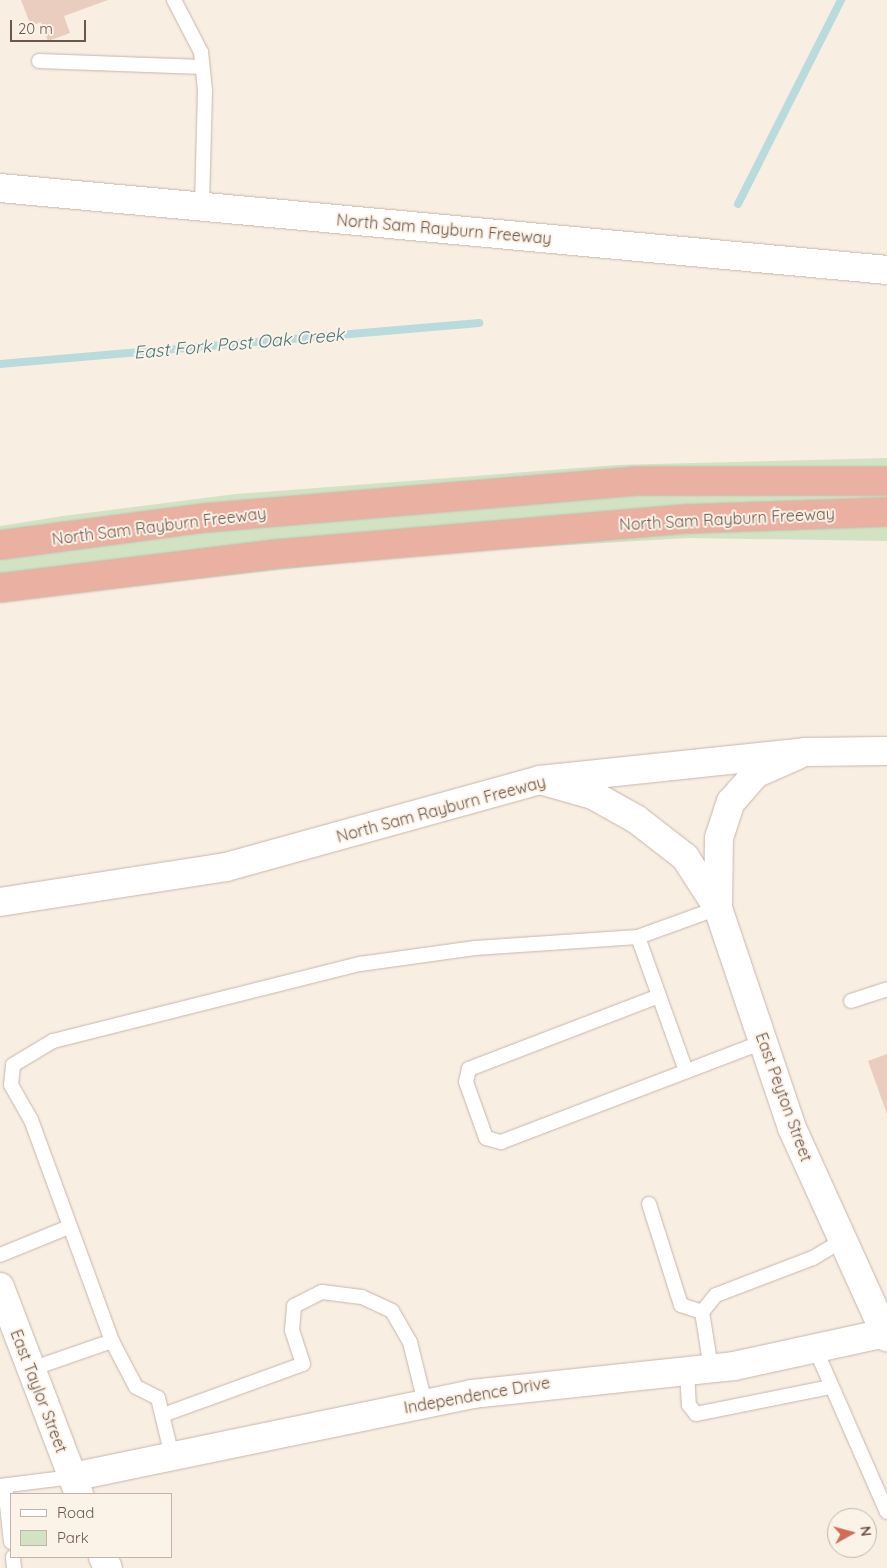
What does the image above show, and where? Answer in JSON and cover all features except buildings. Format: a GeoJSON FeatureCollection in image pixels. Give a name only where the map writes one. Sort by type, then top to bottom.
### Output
{"type":"FeatureCollection","features":[{"type":"Feature","properties":{"kind":"highway","name":"North Sam Rayburn Freeway"},"geometry":{"type":"LineString","coordinates":[[0,545],[206,518],[635,481],[887,481]]}},
{"type":"Feature","properties":{"kind":"highway","name":"North Sam Rayburn Freeway"},"geometry":{"type":"LineString","coordinates":[[0,588],[277,554],[688,519],[887,512]]}},
{"type":"Feature","properties":{"kind":"main road","name":"North Sam Rayburn Freeway"},"geometry":{"type":"LineString","coordinates":[[0,188],[887,270]]}},
{"type":"Feature","properties":{"kind":"main road","name":"North Sam Rayburn Freeway"},"geometry":{"type":"LineString","coordinates":[[0,902],[226,867],[540,780],[805,752],[887,751]]}},
{"type":"Feature","properties":{"kind":"main road","name":"East Peyton Street"},"geometry":{"type":"LineString","coordinates":[[718,908],[719,838],[731,802],[755,774],[805,752]]}},
{"type":"Feature","properties":{"kind":"main road","name":"East Peyton Street"},"geometry":{"type":"LineString","coordinates":[[540,780],[593,795],[636,819],[686,857],[718,908],[792,1128],[843,1240],[880,1304],[886,1335]]}},
{"type":"Feature","properties":{"kind":"main road","name":"East Taylor Street"},"geometry":{"type":"LineString","coordinates":[[0,1288],[75,1486]]}},
{"type":"Feature","properties":{"kind":"main road","name":"Independence Drive"},"geometry":{"type":"LineString","coordinates":[[75,1486],[172,1456],[425,1404],[539,1383],[699,1369],[886,1335]]}},
{"type":"Feature","properties":{"kind":"lane"},"geometry":{"type":"LineString","coordinates":[[174,0],[201,52],[202,207]]}},
{"type":"Feature","properties":{"kind":"lane"},"geometry":{"type":"LineString","coordinates":[[39,61],[202,67]]}},
{"type":"Feature","properties":{"kind":"lane"},"geometry":{"type":"LineString","coordinates":[[172,1456],[158,1398],[136,1387],[112,1341],[31,1120],[11,1084],[13,1065],[27,1053],[52,1041],[360,964],[475,948],[638,937],[718,908]]}},
{"type":"Feature","properties":{"kind":"lane"},"geometry":{"type":"LineString","coordinates":[[638,937],[686,1071]]}},
{"type":"Feature","properties":{"kind":"lane"},"geometry":{"type":"LineString","coordinates":[[851,1001],[887,988]]}},
{"type":"Feature","properties":{"kind":"lane"},"geometry":{"type":"LineString","coordinates":[[659,996],[470,1069],[466,1082],[486,1138],[502,1142],[763,1042]]}},
{"type":"Feature","properties":{"kind":"lane"},"geometry":{"type":"LineString","coordinates":[[648,1204],[680,1304],[702,1312]]}},
{"type":"Feature","properties":{"kind":"lane"},"geometry":{"type":"LineString","coordinates":[[0,1255],[69,1227]]}},
{"type":"Feature","properties":{"kind":"lane"},"geometry":{"type":"LineString","coordinates":[[830,1387],[696,1414],[689,1405],[699,1369],[702,1312],[716,1295],[813,1258],[843,1240]]}},
{"type":"Feature","properties":{"kind":"lane"},"geometry":{"type":"LineString","coordinates":[[163,1414],[303,1364],[292,1330],[294,1306],[322,1292],[362,1297],[392,1311],[410,1342],[425,1404]]}},
{"type":"Feature","properties":{"kind":"lane"},"geometry":{"type":"LineString","coordinates":[[31,1369],[112,1341]]}},
{"type":"Feature","properties":{"kind":"lane"},"geometry":{"type":"LineString","coordinates":[[815,1348],[830,1387],[887,1512]]}},
{"type":"Feature","properties":{"kind":"lane"},"geometry":{"type":"LineString","coordinates":[[10,1536],[2,1487],[75,1486]]}},
{"type":"Feature","properties":{"kind":"green space"},"geometry":{"type":"Polygon","coordinates":[[[887,458],[887,541],[689,538],[433,553],[0,601],[0,526],[236,494],[617,465],[887,458]]]}},
{"type":"Feature","properties":{"kind":"waterway","name":"East Fork Post Oak Creek"},"geometry":{"type":"LineString","coordinates":[[738,204],[841,0]]}},
{"type":"Feature","properties":{"kind":"waterway","name":"East Fork Post Oak Creek"},"geometry":{"type":"LineString","coordinates":[[0,364],[479,323]]}}]}
